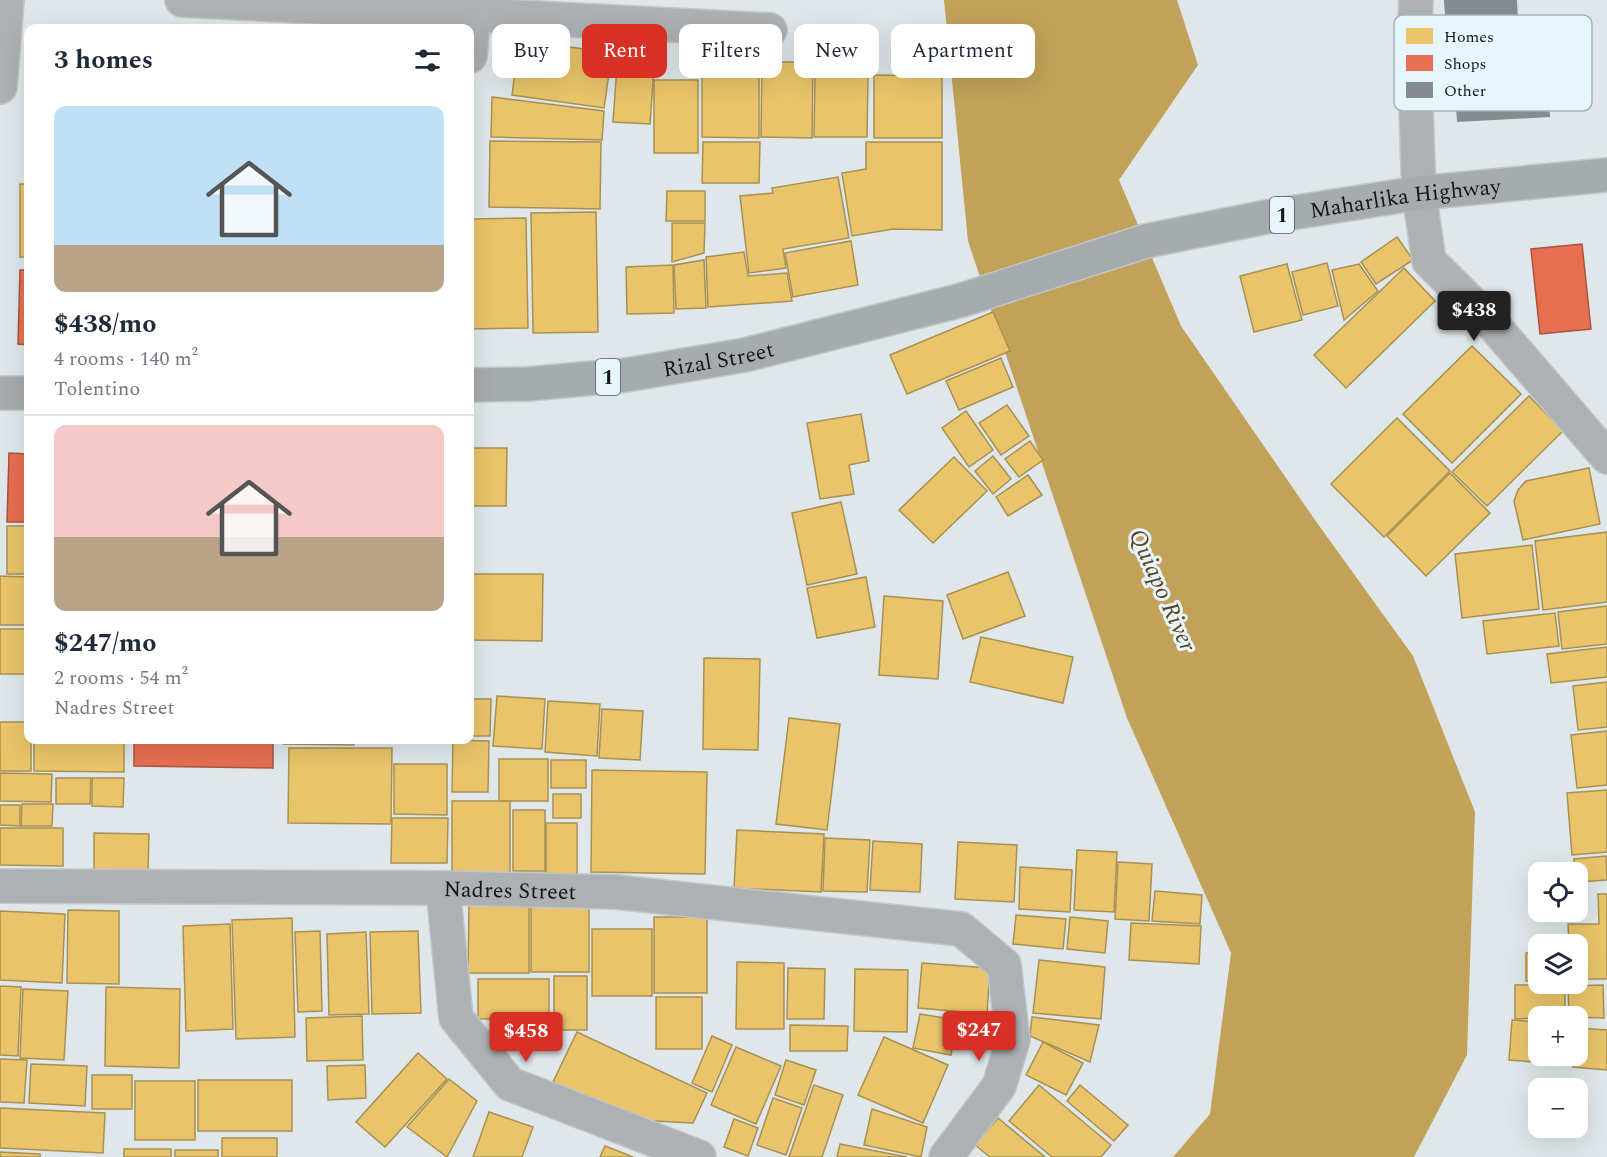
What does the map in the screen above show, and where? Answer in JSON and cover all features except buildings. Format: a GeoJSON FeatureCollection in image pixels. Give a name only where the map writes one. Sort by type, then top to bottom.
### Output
{"type":"FeatureCollection","features":[{"type":"Feature","properties":{"kind":"main road","name":"Maharlika Highway"},"geometry":{"type":"LineString","coordinates":[[962,300],[1146,241],[1272,216],[1419,193],[1607,175]]}},
{"type":"Feature","properties":{"kind":"main road","name":"Rizal Street"},"geometry":{"type":"LineString","coordinates":[[474,385],[528,384],[626,375],[745,355],[962,300]]}},
{"type":"Feature","properties":{"kind":"main road"},"geometry":{"type":"LineString","coordinates":[[0,393],[24,393]]}},
{"type":"Feature","properties":{"kind":"street"},"geometry":{"type":"LineString","coordinates":[[0,87],[7,0]]}},
{"type":"Feature","properties":{"kind":"street"},"geometry":{"type":"LineString","coordinates":[[182,0],[473,8],[689,24]]}},
{"type":"Feature","properties":{"kind":"street"},"geometry":{"type":"LineString","coordinates":[[1415,15],[1416,0]]}},
{"type":"Feature","properties":{"kind":"street"},"geometry":{"type":"LineString","coordinates":[[472,24],[473,8]]}},
{"type":"Feature","properties":{"kind":"street"},"geometry":{"type":"LineString","coordinates":[[1416,111],[1419,193],[1429,261],[1489,320],[1607,457]]}},
{"type":"Feature","properties":{"kind":"street","name":"Nadres Street"},"geometry":{"type":"LineString","coordinates":[[0,886],[443,888],[616,892],[961,929],[1004,964],[1013,1040],[999,1086],[946,1157]]}},
{"type":"Feature","properties":{"kind":"street"},"geometry":{"type":"LineString","coordinates":[[443,888],[456,1018],[510,1084],[699,1157]]}},
{"type":"Feature","properties":{"kind":"water","name":"Quiapo River"},"geometry":{"type":"Polygon","coordinates":[[[944,0],[1177,0],[1198,65],[1119,180],[1181,326],[1315,520],[1413,656],[1475,812],[1467,1055],[1414,1157],[1173,1157],[1210,1114],[1231,953],[1127,718],[968,241],[952,78],[1035,78],[1035,24],[946,24],[944,0]]]}}]}
